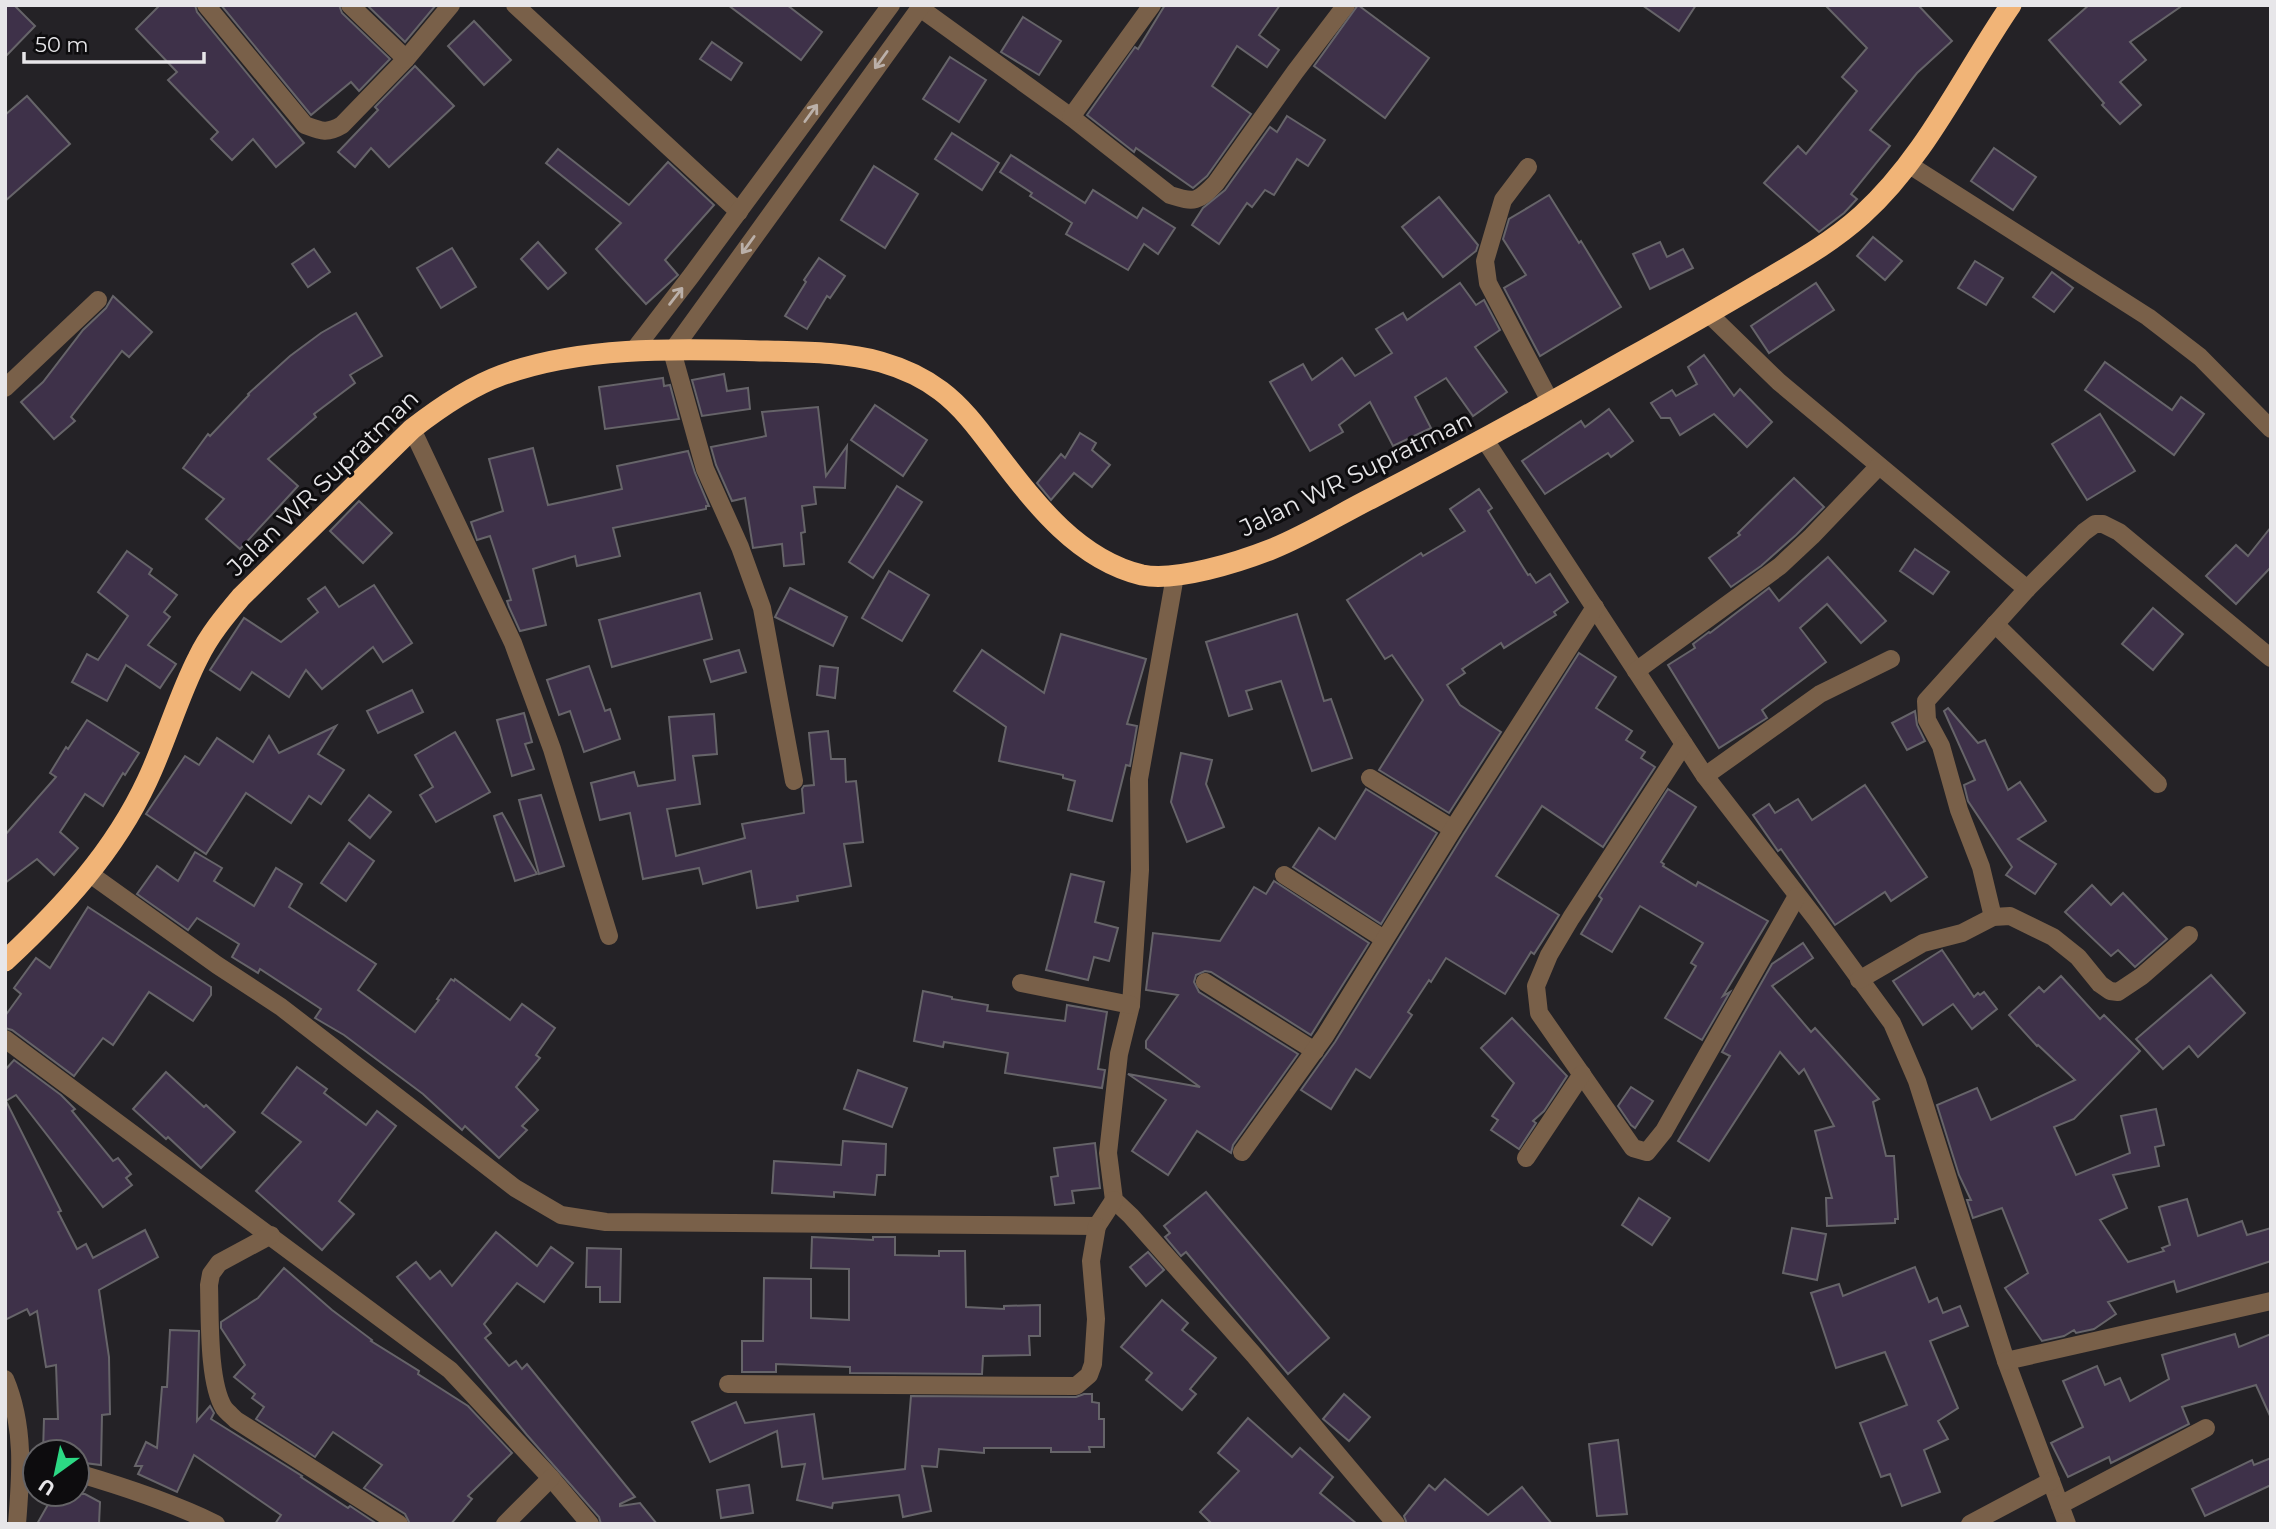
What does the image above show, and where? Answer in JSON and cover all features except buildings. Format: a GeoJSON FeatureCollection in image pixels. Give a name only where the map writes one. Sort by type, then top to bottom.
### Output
{"type":"FeatureCollection","features":[{"type":"Feature","properties":{"kind":"highway","name":"Jalan WR Supratman"},"geometry":{"type":"LineString","coordinates":[[5,961],[45,924],[90,874],[113,842],[139,798],[193,668],[219,622],[412,429],[437,410],[501,375],[564,359],[634,350],[742,350],[835,355],[879,361],[912,373],[941,391],[970,418],[1029,494],[1059,526],[1089,552],[1118,568],[1148,576],[1175,576],[1237,561],[1275,548],[1485,440],[1709,314],[1843,232],[1885,192],[1934,129],[2011,5]]}},
{"type":"Feature","properties":{"kind":"street"},"geometry":{"type":"LineString","coordinates":[[206,5],[305,125],[320,131],[332,131],[342,125],[406,59],[452,5]]}},
{"type":"Feature","properties":{"kind":"street"},"geometry":{"type":"LineString","coordinates":[[350,5],[406,59]]}},
{"type":"Feature","properties":{"kind":"street"},"geometry":{"type":"LineString","coordinates":[[515,5],[738,212]]}},
{"type":"Feature","properties":{"kind":"street"},"geometry":{"type":"LineString","coordinates":[[634,350],[891,5]]}},
{"type":"Feature","properties":{"kind":"street"},"geometry":{"type":"LineString","coordinates":[[1071,117],[1152,5]]}},
{"type":"Feature","properties":{"kind":"street"},"geometry":{"type":"LineString","coordinates":[[794,781],[762,608],[740,547],[705,469],[672,351],[921,7],[1071,117],[1170,195],[1189,201],[1202,198],[1216,183],[1346,5]]}},
{"type":"Feature","properties":{"kind":"street"},"geometry":{"type":"LineString","coordinates":[[1908,164],[2148,317],[2200,358],[2271,429]]}},
{"type":"Feature","properties":{"kind":"street"},"geometry":{"type":"LineString","coordinates":[[1528,167],[1503,200],[1485,261],[1488,283],[1551,402]]}},
{"type":"Feature","properties":{"kind":"street"},"geometry":{"type":"LineString","coordinates":[[5,388],[98,300]]}},
{"type":"Feature","properties":{"kind":"street"},"geometry":{"type":"LineString","coordinates":[[1709,314],[1779,382],[2027,589]]}},
{"type":"Feature","properties":{"kind":"street"},"geometry":{"type":"LineString","coordinates":[[412,429],[513,643],[552,750],[609,936]]}},
{"type":"Feature","properties":{"kind":"street"},"geometry":{"type":"LineString","coordinates":[[1485,440],[1705,776],[1892,1023],[1917,1081],[2006,1361],[2067,1524]]}},
{"type":"Feature","properties":{"kind":"street"},"geometry":{"type":"LineString","coordinates":[[1636,671],[1780,566],[1879,466]]}},
{"type":"Feature","properties":{"kind":"street"},"geometry":{"type":"LineString","coordinates":[[1993,917],[1981,867],[1959,810],[1941,746],[1927,720],[1926,701],[2027,589],[2084,532],[2095,524],[2104,524],[2119,532],[2271,658]]}},
{"type":"Feature","properties":{"kind":"street"},"geometry":{"type":"LineString","coordinates":[[1175,576],[1139,779],[1140,870],[1131,1005],[1119,1054],[1108,1153],[1114,1200],[1254,1355],[1396,1524]]}},
{"type":"Feature","properties":{"kind":"street"},"geometry":{"type":"LineString","coordinates":[[1242,1152],[1315,1051],[1595,607]]}},
{"type":"Feature","properties":{"kind":"street"},"geometry":{"type":"LineString","coordinates":[[1995,624],[2158,785]]}},
{"type":"Feature","properties":{"kind":"street"},"geometry":{"type":"LineString","coordinates":[[1705,776],[1820,694],[1891,659]]}},
{"type":"Feature","properties":{"kind":"street"},"geometry":{"type":"LineString","coordinates":[[1684,744],[1571,918],[1549,955],[1536,986],[1539,1013],[1633,1148],[1647,1152],[1653,1147],[1797,896]]}},
{"type":"Feature","properties":{"kind":"street"},"geometry":{"type":"LineString","coordinates":[[1370,778],[1453,829]]}},
{"type":"Feature","properties":{"kind":"street"},"geometry":{"type":"LineString","coordinates":[[90,874],[217,965],[281,1007],[515,1188],[561,1215],[606,1222],[1097,1226]]}},
{"type":"Feature","properties":{"kind":"street"},"geometry":{"type":"LineString","coordinates":[[1284,875],[1384,939]]}},
{"type":"Feature","properties":{"kind":"street"},"geometry":{"type":"LineString","coordinates":[[1859,980],[1923,943],[1962,933],[1993,917],[2010,916],[2053,937],[2078,957],[2100,984],[2110,991],[2118,992],[2189,936]]}},
{"type":"Feature","properties":{"kind":"street"},"geometry":{"type":"LineString","coordinates":[[1205,982],[1315,1051]]}},
{"type":"Feature","properties":{"kind":"street"},"geometry":{"type":"LineString","coordinates":[[1021,983],[1131,1005]]}},
{"type":"Feature","properties":{"kind":"street"},"geometry":{"type":"LineString","coordinates":[[5,1039],[450,1370],[590,1524]]}},
{"type":"Feature","properties":{"kind":"street"},"geometry":{"type":"LineString","coordinates":[[1526,1158],[1582,1074]]}},
{"type":"Feature","properties":{"kind":"street"},"geometry":{"type":"LineString","coordinates":[[728,1384],[1076,1386],[1089,1374],[1093,1364],[1096,1319],[1091,1261],[1097,1226],[1114,1200]]}},
{"type":"Feature","properties":{"kind":"street"},"geometry":{"type":"LineString","coordinates":[[271,1235],[219,1263],[211,1274],[209,1298],[214,1379],[218,1395],[225,1409],[236,1420],[399,1524]]}},
{"type":"Feature","properties":{"kind":"street"},"geometry":{"type":"LineString","coordinates":[[2006,1361],[2271,1301]]}},
{"type":"Feature","properties":{"kind":"street"},"geometry":{"type":"LineString","coordinates":[[5,1379],[11,1392],[22,1438]]}},
{"type":"Feature","properties":{"kind":"street"},"geometry":{"type":"LineString","coordinates":[[2060,1505],[2206,1428]]}},
{"type":"Feature","properties":{"kind":"street"},"geometry":{"type":"LineString","coordinates":[[91,1477],[184,1508],[216,1524]]}},
{"type":"Feature","properties":{"kind":"street"},"geometry":{"type":"LineString","coordinates":[[505,1524],[551,1478]]}},
{"type":"Feature","properties":{"kind":"street"},"geometry":{"type":"LineString","coordinates":[[1970,1524],[2051,1481]]}},
{"type":"Feature","properties":{"kind":"street"},"geometry":{"type":"LineString","coordinates":[[13,1513],[21,1487]]}}]}
